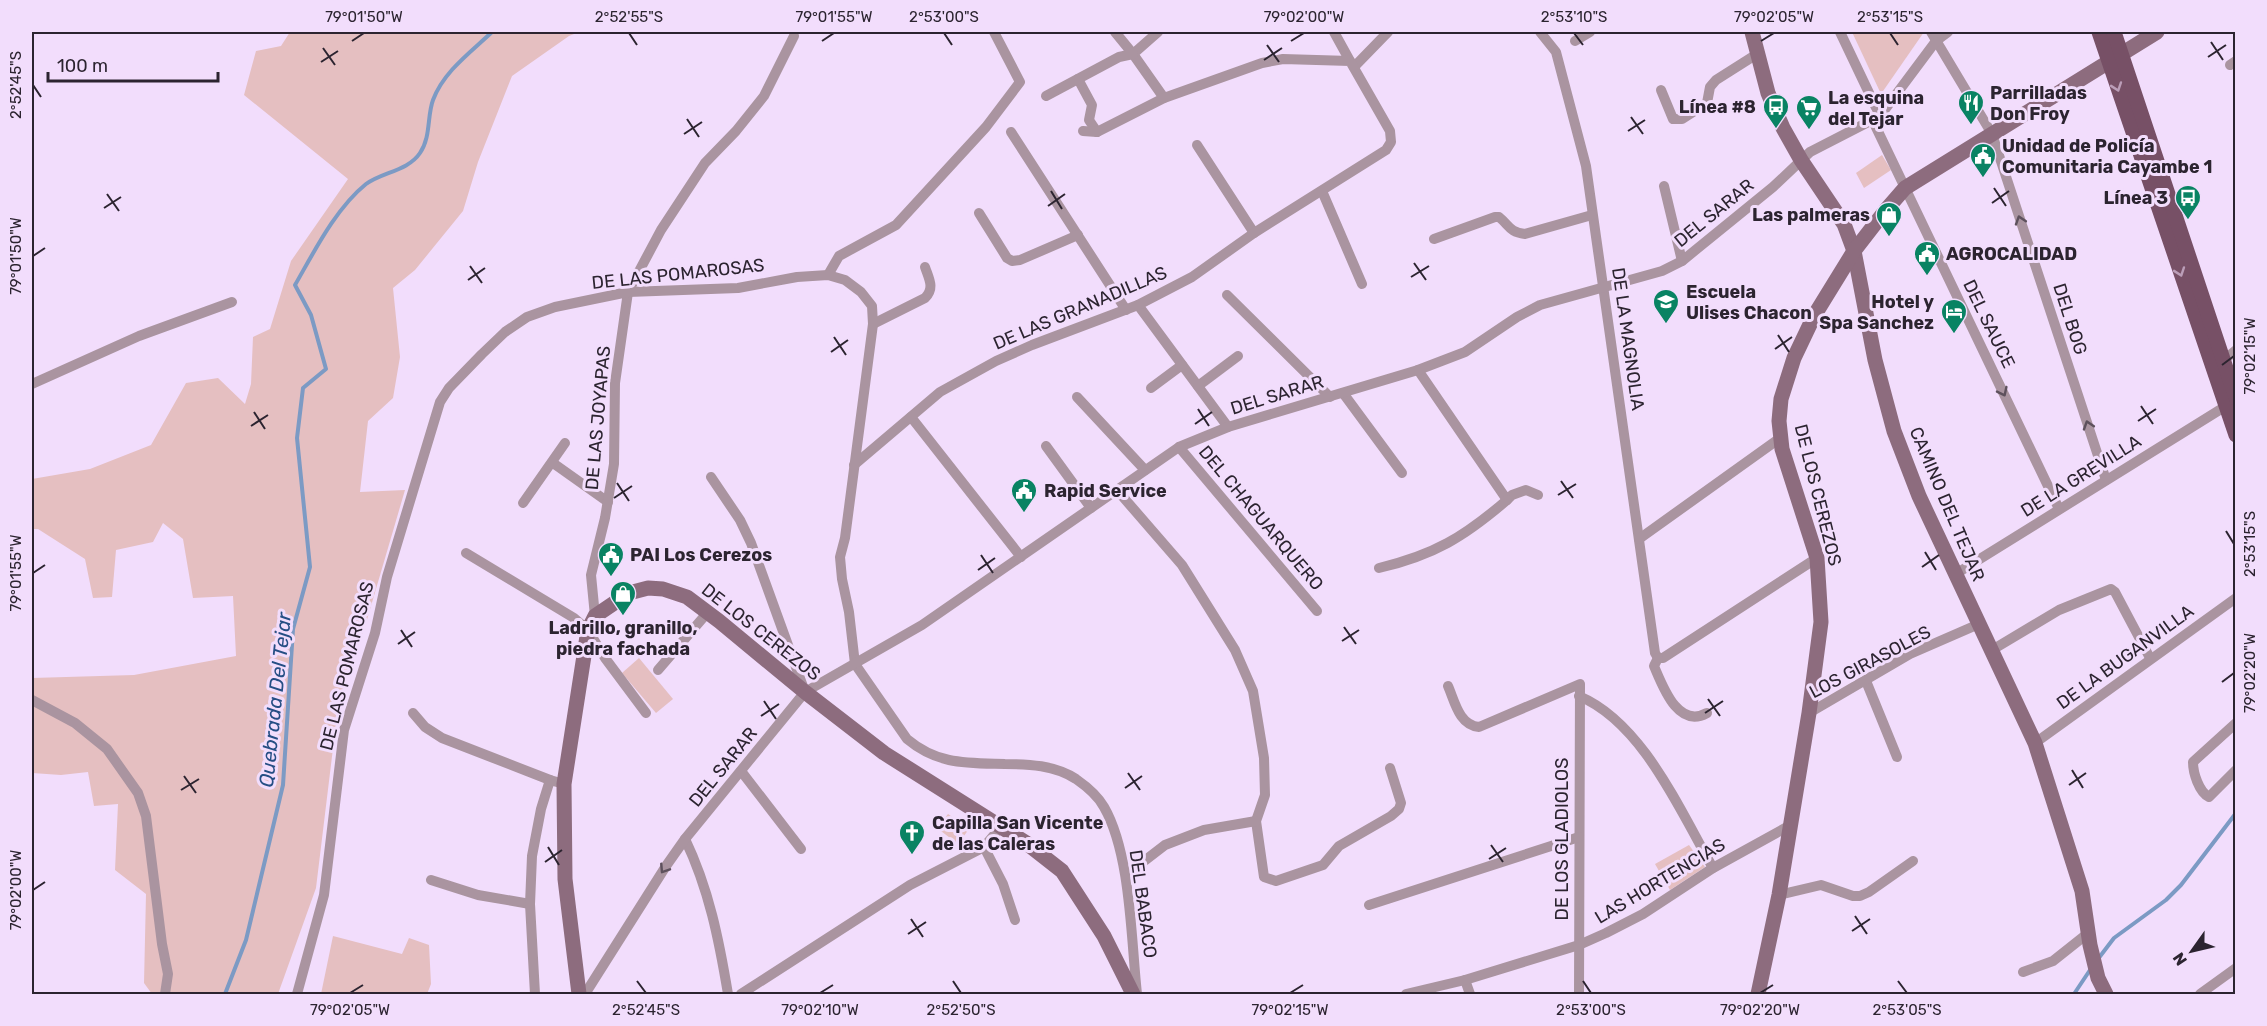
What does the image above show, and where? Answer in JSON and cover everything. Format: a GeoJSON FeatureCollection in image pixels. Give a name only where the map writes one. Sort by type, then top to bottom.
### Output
{"type":"FeatureCollection","features":[{"type":"Feature","properties":{"kind":"main road"},"geometry":{"type":"LineString","coordinates":[[2099,32],[2115,58],[2223,361],[2235,435]]}},
{"type":"Feature","properties":{"kind":"main road"},"geometry":{"type":"LineString","coordinates":[[2114,32],[2115,58],[2231,402]]}},
{"type":"Feature","properties":{"kind":"street"},"geometry":{"type":"LineString","coordinates":[[828,275],[839,256],[896,225],[986,127],[1020,82],[994,32]]}},
{"type":"Feature","properties":{"kind":"street"},"geometry":{"type":"LineString","coordinates":[[1116,32],[1164,98]]}},
{"type":"Feature","properties":{"kind":"street"},"geometry":{"type":"LineString","coordinates":[[1046,96],[1119,57],[1133,54],[1158,32]]}},
{"type":"Feature","properties":{"kind":"street"},"geometry":{"type":"LineString","coordinates":[[1334,32],[1352,64]]}},
{"type":"Feature","properties":{"kind":"street"},"geometry":{"type":"LineString","coordinates":[[1083,131],[1097,132],[1164,98],[1262,63],[1283,59],[1352,64],[1388,32]]}},
{"type":"Feature","properties":{"kind":"street","name":"DE LA MAGNOLIA"},"geometry":{"type":"LineString","coordinates":[[1540,32],[1556,52],[1586,166],[1654,653],[1658,658],[1654,666],[1679,712],[1694,717],[1707,713]]}},
{"type":"Feature","properties":{"kind":"street"},"geometry":{"type":"LineString","coordinates":[[1575,41],[1590,32]]}},
{"type":"Feature","properties":{"kind":"street","name":"CAMINO DEL TEJAR"},"geometry":{"type":"LineString","coordinates":[[1752,32],[1768,93],[1783,128],[1801,160],[1844,224],[1854,250],[1875,360],[1894,431],[1919,496],[1954,575],[2035,743],[2082,891],[2098,978],[2106,994]]}},
{"type":"Feature","properties":{"kind":"street","name":"DEL SAUCE"},"geometry":{"type":"LineString","coordinates":[[1840,32],[1905,188],[2059,509]]}},
{"type":"Feature","properties":{"kind":"street","name":"DEL SARAR"},"geometry":{"type":"LineString","coordinates":[[585,994],[685,839],[805,692],[922,626],[1179,447],[1228,427],[1418,370],[1465,352],[1528,310],[1540,305],[1662,271],[1682,261],[1821,145],[1876,118],[1934,36],[1948,32]]}},
{"type":"Feature","properties":{"kind":"street","name":"DE LOS CEREZOS"},"geometry":{"type":"LineString","coordinates":[[1758,994],[1779,895],[1809,714],[1821,622],[1816,558],[1780,438],[1781,399],[1794,358],[1814,316],[1854,250],[1905,188],[2157,32]]}},
{"type":"Feature","properties":{"kind":"street","name":"DE LAS JOYAPAS"},"geometry":{"type":"LineString","coordinates":[[595,616],[591,575],[615,464],[615,383],[628,292],[661,230],[705,163],[736,131],[764,96],[794,36]]}},
{"type":"Feature","properties":{"kind":"street","name":"DEL BOG"},"geometry":{"type":"LineString","coordinates":[[1934,36],[1992,134],[2106,480]]}},
{"type":"Feature","properties":{"kind":"street"},"geometry":{"type":"LineString","coordinates":[[1661,90],[1673,118],[1682,120],[1707,103],[1710,87],[1716,80],[1757,54]]}},
{"type":"Feature","properties":{"kind":"street","name":"DE LAS GRANADILLAS"},"geometry":{"type":"LineString","coordinates":[[854,465],[940,392],[996,361],[1138,305],[1192,277],[1254,233],[1386,150],[1391,142],[1390,131],[1352,64]]}},
{"type":"Feature","properties":{"kind":"street"},"geometry":{"type":"LineString","coordinates":[[1078,79],[1090,101],[1092,109],[1089,120],[1097,132]]}},
{"type":"Feature","properties":{"kind":"street"},"geometry":{"type":"LineString","coordinates":[[1011,132],[1126,310]]}},
{"type":"Feature","properties":{"kind":"street"},"geometry":{"type":"LineString","coordinates":[[1197,145],[1254,233]]}},
{"type":"Feature","properties":{"kind":"street"},"geometry":{"type":"LineString","coordinates":[[1664,186],[1682,261]]}},
{"type":"Feature","properties":{"kind":"street"},"geometry":{"type":"LineString","coordinates":[[1322,191],[1362,284]]}},
{"type":"Feature","properties":{"kind":"street"},"geometry":{"type":"LineString","coordinates":[[979,213],[1007,258],[1012,261],[1020,261],[1078,235]]}},
{"type":"Feature","properties":{"kind":"street"},"geometry":{"type":"LineString","coordinates":[[1434,240],[1495,217],[1499,218],[1508,228],[1525,234],[1593,215]]}},
{"type":"Feature","properties":{"kind":"street"},"geometry":{"type":"LineString","coordinates":[[873,324],[925,298],[930,293],[931,286],[925,267]]}},
{"type":"Feature","properties":{"kind":"street","name":"DE LAS POMAROSAS"},"geometry":{"type":"LineString","coordinates":[[297,994],[324,895],[344,730],[375,633],[387,577],[440,402],[449,388],[482,354],[505,332],[527,317],[555,307],[628,292],[738,288],[798,277],[828,275],[845,280],[861,292],[872,306],[873,324],[845,538],[840,557],[855,663]]}},
{"type":"Feature","properties":{"kind":"street"},"geometry":{"type":"LineString","coordinates":[[1227,295],[1330,397]]}},
{"type":"Feature","properties":{"kind":"street"},"geometry":{"type":"LineString","coordinates":[[32,384],[139,336],[232,302]]}},
{"type":"Feature","properties":{"kind":"street"},"geometry":{"type":"LineString","coordinates":[[1138,305],[1228,427]]}},
{"type":"Feature","properties":{"kind":"street"},"geometry":{"type":"LineString","coordinates":[[2223,361],[2235,350]]}},
{"type":"Feature","properties":{"kind":"street"},"geometry":{"type":"LineString","coordinates":[[1198,386],[1238,356]]}},
{"type":"Feature","properties":{"kind":"street"},"geometry":{"type":"LineString","coordinates":[[1151,388],[1182,365]]}},
{"type":"Feature","properties":{"kind":"street"},"geometry":{"type":"LineString","coordinates":[[1418,370],[1507,500]]}},
{"type":"Feature","properties":{"kind":"street"},"geometry":{"type":"LineString","coordinates":[[1343,393],[1402,473]]}},
{"type":"Feature","properties":{"kind":"street"},"geometry":{"type":"LineString","coordinates":[[1077,397],[1145,470]]}},
{"type":"Feature","properties":{"kind":"street","name":"DE LA GREVILLA"},"geometry":{"type":"LineString","coordinates":[[1954,575],[2231,402]]}},
{"type":"Feature","properties":{"kind":"street"},"geometry":{"type":"LineString","coordinates":[[911,417],[1021,557]]}},
{"type":"Feature","properties":{"kind":"street"},"geometry":{"type":"LineString","coordinates":[[1639,539],[1780,438]]}},
{"type":"Feature","properties":{"kind":"street"},"geometry":{"type":"LineString","coordinates":[[523,503],[553,464],[565,443]]}},
{"type":"Feature","properties":{"kind":"street"},"geometry":{"type":"LineString","coordinates":[[1046,446],[1091,508]]}},
{"type":"Feature","properties":{"kind":"street","name":"DEL CHAGUARQUERO"},"geometry":{"type":"LineString","coordinates":[[1179,447],[1317,611]]}},
{"type":"Feature","properties":{"kind":"street"},"geometry":{"type":"LineString","coordinates":[[553,464],[608,502]]}},
{"type":"Feature","properties":{"kind":"street"},"geometry":{"type":"LineString","coordinates":[[711,477],[740,520],[751,543],[805,692]]}},
{"type":"Feature","properties":{"kind":"street"},"geometry":{"type":"LineString","coordinates":[[1117,490],[1182,565],[1226,634],[1253,691],[1264,758],[1265,795],[1256,821],[1264,877],[1276,880],[1323,865],[1339,846],[1391,816],[1399,809],[1401,803],[1390,768]]}},
{"type":"Feature","properties":{"kind":"street"},"geometry":{"type":"LineString","coordinates":[[1378,568],[1413,560],[1445,545],[1472,528],[1512,495],[1526,490],[1538,495]]}},
{"type":"Feature","properties":{"kind":"street"},"geometry":{"type":"LineString","coordinates":[[466,553],[574,618],[588,630],[604,658],[646,713]]}},
{"type":"Feature","properties":{"kind":"street"},"geometry":{"type":"LineString","coordinates":[[1658,658],[1664,658],[1816,558]]}},
{"type":"Feature","properties":{"kind":"street","name":"DE LOS CEREZOS"},"geometry":{"type":"LineString","coordinates":[[579,994],[557,782],[588,630],[595,616],[629,593],[648,588],[663,589],[687,597],[884,753],[1025,842],[1062,871],[1104,936],[1135,994]]}},
{"type":"Feature","properties":{"kind":"street"},"geometry":{"type":"LineString","coordinates":[[1992,650],[2059,610],[2111,589],[2115,592],[2150,658]]}},
{"type":"Feature","properties":{"kind":"street","name":"DE LA BUGANVILLA"},"geometry":{"type":"LineString","coordinates":[[2035,743],[2235,598]]}},
{"type":"Feature","properties":{"kind":"street"},"geometry":{"type":"LineString","coordinates":[[658,670],[708,612]]}},
{"type":"Feature","properties":{"kind":"street","name":"LOS GIRASOLES"},"geometry":{"type":"LineString","coordinates":[[1809,714],[1910,654],[1979,624]]}},
{"type":"Feature","properties":{"kind":"street","name":"DEL BABACO"},"geometry":{"type":"LineString","coordinates":[[855,663],[907,739],[918,748],[937,758],[958,762],[1036,764],[1073,777],[1089,788],[1104,807],[1118,843],[1126,875],[1135,994]]}},
{"type":"Feature","properties":{"kind":"street"},"geometry":{"type":"LineString","coordinates":[[1866,681],[1897,757]]}},
{"type":"Feature","properties":{"kind":"street","name":"DE LOS GLADIOLOS"},"geometry":{"type":"LineString","coordinates":[[1448,686],[1467,724],[1479,727],[1580,684],[1579,994]]}},
{"type":"Feature","properties":{"kind":"street"},"geometry":{"type":"LineString","coordinates":[[1580,696],[1605,710],[1629,731],[1655,768],[1713,868]]}},
{"type":"Feature","properties":{"kind":"street"},"geometry":{"type":"LineString","coordinates":[[32,700],[75,723],[107,749],[138,793],[146,816],[162,944],[168,974],[165,994]]}},
{"type":"Feature","properties":{"kind":"street"},"geometry":{"type":"LineString","coordinates":[[413,713],[425,727],[442,738],[557,782],[536,830],[532,856],[530,904],[535,994]]}},
{"type":"Feature","properties":{"kind":"street"},"geometry":{"type":"LineString","coordinates":[[2235,723],[2193,762],[2202,793],[2209,797],[2235,770]]}},
{"type":"Feature","properties":{"kind":"street"},"geometry":{"type":"LineString","coordinates":[[741,771],[801,849]]}},
{"type":"Feature","properties":{"kind":"street"},"geometry":{"type":"LineString","coordinates":[[1126,875],[1165,845],[1204,831],[1256,821]]}},
{"type":"Feature","properties":{"kind":"street","name":"LAS HORTENCIAS"},"geometry":{"type":"LineString","coordinates":[[1406,994],[1465,980],[1579,945],[1643,914],[1713,868],[1789,826]]}},
{"type":"Feature","properties":{"kind":"street"},"geometry":{"type":"LineString","coordinates":[[741,994],[910,885],[984,846],[1000,828]]}},
{"type":"Feature","properties":{"kind":"street"},"geometry":{"type":"LineString","coordinates":[[1369,905],[1579,837]]}},
{"type":"Feature","properties":{"kind":"street"},"geometry":{"type":"LineString","coordinates":[[685,839],[699,869],[718,931],[728,994]]}},
{"type":"Feature","properties":{"kind":"street"},"geometry":{"type":"LineString","coordinates":[[984,846],[1003,884],[1015,920]]}},
{"type":"Feature","properties":{"kind":"street"},"geometry":{"type":"LineString","coordinates":[[1779,895],[1821,885],[1853,896],[1860,896],[1913,861]]}},
{"type":"Feature","properties":{"kind":"street"},"geometry":{"type":"LineString","coordinates":[[431,880],[478,895],[530,904]]}},
{"type":"Feature","properties":{"kind":"street"},"geometry":{"type":"LineString","coordinates":[[2023,972],[2056,960],[2089,939]]}},
{"type":"Feature","properties":{"kind":"street"},"geometry":{"type":"LineString","coordinates":[[2200,994],[2235,968]]}},
{"type":"Feature","properties":{"kind":"street"},"geometry":{"type":"LineString","coordinates":[[1465,980],[1470,994]]}},
{"type":"Feature","properties":{"kind":"shaded area"},"geometry":{"type":"Polygon","coordinates":[[[290,32],[579,32],[569,36],[512,76],[478,162],[463,211],[415,270],[393,288],[400,357],[393,398],[368,421],[360,492],[405,490],[366,623],[339,699],[316,888],[278,994],[152,994],[144,983],[146,894],[115,870],[118,804],[94,806],[88,772],[61,775],[32,773],[32,678],[134,675],[236,656],[233,596],[193,598],[183,539],[163,523],[153,542],[116,550],[112,597],[93,598],[85,559],[38,529],[32,529],[32,479],[90,469],[151,445],[186,383],[218,378],[245,404],[251,384],[253,337],[270,329],[291,261],[348,179],[244,95],[256,51],[281,46],[290,32]]]}},
{"type":"Feature","properties":{"kind":"shaded area"},"geometry":{"type":"Polygon","coordinates":[[[1852,32],[1924,32],[1881,94],[1852,32]]]}},
{"type":"Feature","properties":{"kind":"shaded area"},"geometry":{"type":"Polygon","coordinates":[[[1882,155],[1891,170],[1864,188],[1856,173],[1882,155]]]}},
{"type":"Feature","properties":{"kind":"shaded area"},"geometry":{"type":"Polygon","coordinates":[[[639,658],[673,699],[656,713],[622,673],[639,658]]]}},
{"type":"Feature","properties":{"kind":"shaded area"},"geometry":{"type":"Polygon","coordinates":[[[948,814],[969,829],[958,844],[937,828],[948,814]]]}},
{"type":"Feature","properties":{"kind":"shaded area"},"geometry":{"type":"Polygon","coordinates":[[[1689,845],[1705,867],[1670,890],[1655,864],[1689,845]]]}},
{"type":"Feature","properties":{"kind":"shaded area"},"geometry":{"type":"Polygon","coordinates":[[[333,936],[402,954],[409,938],[429,945],[431,984],[427,994],[321,994],[333,936]]]}},
{"type":"Feature","properties":{"kind":"waterway","name":"Quebrada Del Tejar"},"geometry":{"type":"LineString","coordinates":[[225,994],[246,940],[283,785],[293,629],[310,567],[297,438],[303,388],[326,369],[311,315],[295,285],[326,231],[355,194],[372,180],[409,164],[420,153],[426,140],[431,106],[438,90],[451,71],[492,32]]}},
{"type":"Feature","properties":{"kind":"waterway"},"geometry":{"type":"LineString","coordinates":[[2098,959],[2114,938],[2166,900],[2181,885],[2236,813]]}},
{"type":"Feature","properties":{"kind":"waterway"},"geometry":{"type":"LineString","coordinates":[[2074,994],[2092,967]]}},
{"type":"Feature","properties":{"kind":"place","name":"Parrilladas Don Froy"},"geometry":{"type":"Point","coordinates":[1971,126]}},
{"type":"Feature","properties":{"kind":"place","name":"Línea #8"},"geometry":{"type":"Point","coordinates":[1776,130]}},
{"type":"Feature","properties":{"kind":"place","name":"La esquina del Tejar"},"geometry":{"type":"Point","coordinates":[1809,131]}},
{"type":"Feature","properties":{"kind":"place","name":"Unidad de Policía Comunitaria Cayambe 1"},"geometry":{"type":"Point","coordinates":[1983,179]}},
{"type":"Feature","properties":{"kind":"place","name":"Línea 3"},"geometry":{"type":"Point","coordinates":[2188,221]}},
{"type":"Feature","properties":{"kind":"place","name":"Las palmeras"},"geometry":{"type":"Point","coordinates":[1889,238]}},
{"type":"Feature","properties":{"kind":"place","name":"AGROCALIDAD"},"geometry":{"type":"Point","coordinates":[1927,277]}},
{"type":"Feature","properties":{"kind":"place","name":"Escuela Ulises Chacon"},"geometry":{"type":"Point","coordinates":[1666,325]}},
{"type":"Feature","properties":{"kind":"place","name":"Hotel y Spa Sanchez"},"geometry":{"type":"Point","coordinates":[1954,335]}},
{"type":"Feature","properties":{"kind":"place","name":"Rapid Service"},"geometry":{"type":"Point","coordinates":[1024,514]}},
{"type":"Feature","properties":{"kind":"place","name":"PAI Los Cerezos"},"geometry":{"type":"Point","coordinates":[611,578]}},
{"type":"Feature","properties":{"kind":"place","name":"Ladrillo, granillo, piedra fachada"},"geometry":{"type":"Point","coordinates":[623,617]}},
{"type":"Feature","properties":{"kind":"place","name":"Capilla San Vicente de las Caleras"},"geometry":{"type":"Point","coordinates":[912,856]}}]}
